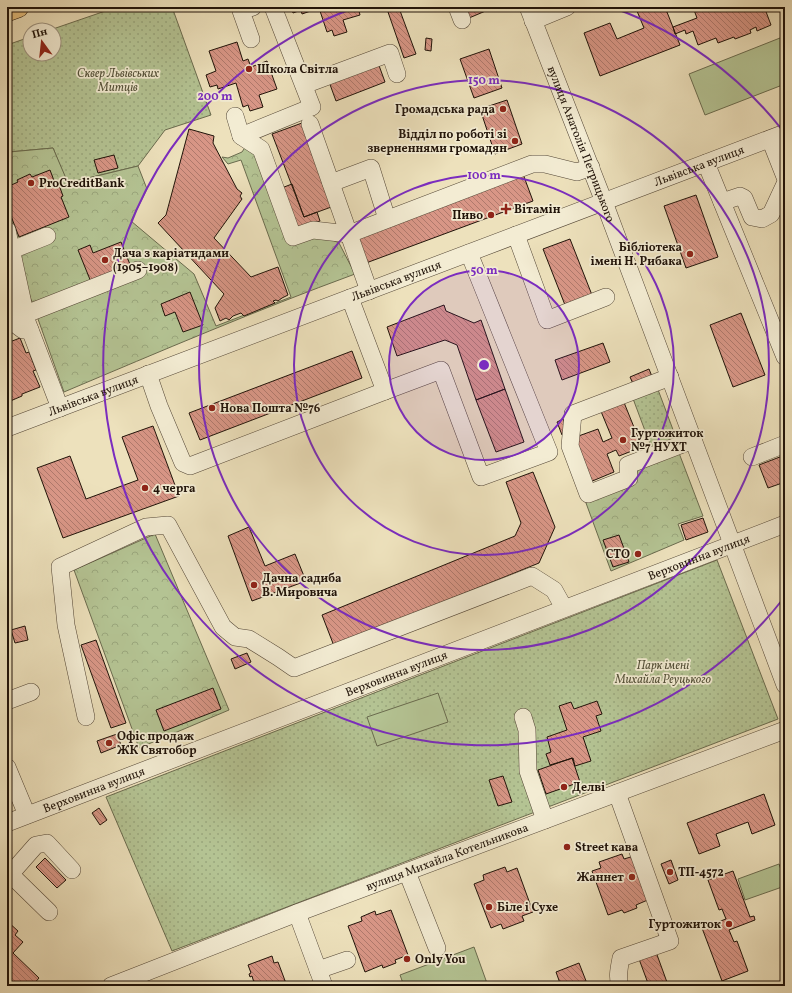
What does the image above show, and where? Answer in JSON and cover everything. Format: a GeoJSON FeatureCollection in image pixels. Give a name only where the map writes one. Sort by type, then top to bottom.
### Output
{"type":"FeatureCollection","features":[{"type":"Feature","properties":{"kind":"main road"},"geometry":{"type":"LineString","coordinates":[[7,11],[18,7]]}},
{"type":"Feature","properties":{"kind":"street"},"geometry":{"type":"LineString","coordinates":[[251,39],[241,12],[253,7]]}},
{"type":"Feature","properties":{"kind":"street"},"geometry":{"type":"LineString","coordinates":[[241,136],[312,107],[273,7]]}},
{"type":"Feature","properties":{"kind":"street"},"geometry":{"type":"LineString","coordinates":[[530,14],[567,7]]}},
{"type":"Feature","properties":{"kind":"street","name":"вулиця Анатолія Петрицького"},"geometry":{"type":"LineString","coordinates":[[530,14],[591,167],[785,685]]}},
{"type":"Feature","properties":{"kind":"street"},"geometry":{"type":"LineString","coordinates":[[304,85],[390,53],[397,74]]}},
{"type":"Feature","properties":{"kind":"street"},"geometry":{"type":"LineString","coordinates":[[235,116],[241,136],[261,149],[293,237],[313,230],[349,234],[532,164],[545,164],[577,172],[591,167]]}},
{"type":"Feature","properties":{"kind":"street"},"geometry":{"type":"LineString","coordinates":[[310,124],[365,276],[369,291]]}},
{"type":"Feature","properties":{"kind":"street"},"geometry":{"type":"LineString","coordinates":[[722,202],[740,196],[744,198],[752,217],[762,219],[771,214],[785,180],[777,136]]}},
{"type":"Feature","properties":{"kind":"street","name":"Львівська вулиця"},"geometry":{"type":"LineString","coordinates":[[7,428],[777,136]]}},
{"type":"Feature","properties":{"kind":"street"},"geometry":{"type":"LineString","coordinates":[[706,163],[785,357]]}},
{"type":"Feature","properties":{"kind":"street"},"geometry":{"type":"LineString","coordinates":[[331,183],[371,168],[387,219]]}},
{"type":"Feature","properties":{"kind":"street"},"geometry":{"type":"LineString","coordinates":[[7,231],[28,322],[60,408]]}},
{"type":"Feature","properties":{"kind":"street"},"geometry":{"type":"LineString","coordinates":[[516,235],[547,320],[606,297]]}},
{"type":"Feature","properties":{"kind":"street"},"geometry":{"type":"LineString","coordinates":[[12,250],[47,236]]}},
{"type":"Feature","properties":{"kind":"street"},"geometry":{"type":"LineString","coordinates":[[148,374],[159,406],[183,463],[190,466],[441,370],[481,477],[549,452],[469,253]]}},
{"type":"Feature","properties":{"kind":"street"},"geometry":{"type":"LineString","coordinates":[[7,298],[15,324],[23,330],[28,322],[138,270]]}},
{"type":"Feature","properties":{"kind":"street"},"geometry":{"type":"LineString","coordinates":[[350,298],[385,391]]}},
{"type":"Feature","properties":{"kind":"street"},"geometry":{"type":"LineString","coordinates":[[670,377],[573,414],[570,446],[588,494],[629,478],[628,465],[693,440]]}},
{"type":"Feature","properties":{"kind":"street"},"geometry":{"type":"LineString","coordinates":[[752,457],[785,444]]}},
{"type":"Feature","properties":{"kind":"street","name":"Верховинна вулиця"},"geometry":{"type":"LineString","coordinates":[[7,823],[785,524]]}},
{"type":"Feature","properties":{"kind":"street"},"geometry":{"type":"LineString","coordinates":[[86,717],[66,625],[60,567],[146,527],[168,525],[223,627],[235,637],[249,639],[294,668],[532,576],[554,590],[564,608]]}},
{"type":"Feature","properties":{"kind":"street"},"geometry":{"type":"LineString","coordinates":[[7,701],[31,692]]}},
{"type":"Feature","properties":{"kind":"street"},"geometry":{"type":"LineString","coordinates":[[523,717],[527,730],[528,772],[545,820]]}},
{"type":"Feature","properties":{"kind":"street","name":"вулиця Михайла Котельникова"},"geometry":{"type":"LineString","coordinates":[[111,986],[297,913],[785,730]]}},
{"type":"Feature","properties":{"kind":"street"},"geometry":{"type":"LineString","coordinates":[[7,767],[27,815]]}},
{"type":"Feature","properties":{"kind":"street"},"geometry":{"type":"LineString","coordinates":[[617,793],[670,941],[620,958],[618,970],[618,981],[620,986]]}},
{"type":"Feature","properties":{"kind":"street"},"geometry":{"type":"LineString","coordinates":[[49,912],[8,875],[36,845],[47,843],[72,870]]}},
{"type":"Feature","properties":{"kind":"street"},"geometry":{"type":"LineString","coordinates":[[407,872],[437,948]]}},
{"type":"Feature","properties":{"kind":"street"},"geometry":{"type":"LineString","coordinates":[[297,913],[321,978],[347,960]]}},
{"type":"Feature","properties":{"kind":"green space","name":"Сквер Львівських Митців"},"geometry":{"type":"Polygon","coordinates":[[[117,7],[172,7],[211,115],[165,130],[138,166],[67,183],[53,148],[9,152],[7,145],[7,45],[22,40],[22,62],[62,62],[62,26],[117,7]]]}},
{"type":"Feature","properties":{"kind":"green space"},"geometry":{"type":"Polygon","coordinates":[[[785,36],[785,84],[705,115],[689,74],[785,36]]]}},
{"type":"Feature","properties":{"kind":"green space"},"geometry":{"type":"Polygon","coordinates":[[[250,140],[267,167],[318,233],[339,243],[355,274],[245,316],[64,392],[7,232],[7,162],[9,152],[53,148],[68,183],[138,166],[147,189],[131,221],[194,274],[216,326],[291,297],[241,160],[228,164],[222,157],[228,158],[242,152],[250,140]]]}},
{"type":"Feature","properties":{"kind":"green space"},"geometry":{"type":"Polygon","coordinates":[[[657,387],[678,443],[653,452],[632,396],[657,387]]]}},
{"type":"Feature","properties":{"kind":"green space"},"geometry":{"type":"Polygon","coordinates":[[[679,453],[703,516],[678,524],[684,540],[611,571],[586,503],[636,483],[637,470],[679,453]]]}},
{"type":"Feature","properties":{"kind":"green space"},"geometry":{"type":"Polygon","coordinates":[[[155,534],[229,710],[139,748],[74,570],[155,534]]]}},
{"type":"Feature","properties":{"kind":"green space","name":"Парк імені Михайла Реуцького"},"geometry":{"type":"Polygon","coordinates":[[[717,560],[778,719],[172,951],[106,797],[717,560]]]}},
{"type":"Feature","properties":{"kind":"green space"},"geometry":{"type":"Polygon","coordinates":[[[438,693],[448,722],[377,746],[367,717],[438,693]]]}},
{"type":"Feature","properties":{"kind":"green space"},"geometry":{"type":"Polygon","coordinates":[[[779,864],[785,881],[785,886],[745,900],[738,879],[779,864]]]}},
{"type":"Feature","properties":{"kind":"green space"},"geometry":{"type":"Polygon","coordinates":[[[474,947],[488,986],[404,986],[400,975],[474,947]]]}},
{"type":"Feature","properties":{"kind":"building"},"geometry":{"type":"Polygon","coordinates":[[[291,7],[358,7],[360,15],[343,20],[347,32],[334,36],[332,30],[327,32],[319,8],[302,14],[301,10],[293,13],[291,7]]]}},
{"type":"Feature","properties":{"kind":"building"},"geometry":{"type":"Polygon","coordinates":[[[465,7],[495,7],[469,18],[465,7]]]}},
{"type":"Feature","properties":{"kind":"building"},"geometry":{"type":"Polygon","coordinates":[[[648,7],[665,7],[680,45],[600,76],[584,33],[610,23],[617,39],[644,28],[637,11],[648,7]]]}},
{"type":"Feature","properties":{"kind":"building"},"geometry":{"type":"Polygon","coordinates":[[[697,7],[761,7],[762,10],[765,9],[771,25],[757,31],[756,27],[750,30],[751,33],[735,39],[734,37],[718,43],[716,38],[698,45],[693,31],[686,34],[685,30],[675,34],[673,27],[697,18],[694,10],[698,8],[697,7]]]}},
{"type":"Feature","properties":{"kind":"building"},"geometry":{"type":"Polygon","coordinates":[[[399,8],[416,54],[404,58],[388,12],[399,8]]]}},
{"type":"Feature","properties":{"kind":"building"},"geometry":{"type":"Polygon","coordinates":[[[426,38],[432,39],[431,51],[425,50],[426,38]]]}},
{"type":"Feature","properties":{"kind":"building"},"geometry":{"type":"Polygon","coordinates":[[[237,42],[243,61],[248,59],[251,67],[267,61],[277,89],[259,95],[263,107],[250,111],[248,105],[243,107],[236,83],[218,89],[217,85],[210,87],[206,75],[216,71],[209,51],[237,42]]]}},
{"type":"Feature","properties":{"kind":"building"},"geometry":{"type":"Polygon","coordinates":[[[489,49],[502,88],[474,98],[460,59],[489,49]]]}},
{"type":"Feature","properties":{"kind":"building"},"geometry":{"type":"Polygon","coordinates":[[[377,60],[385,82],[336,101],[328,79],[377,60]]]}},
{"type":"Feature","properties":{"kind":"building"},"geometry":{"type":"Polygon","coordinates":[[[507,100],[522,144],[495,154],[480,109],[507,100]]]}},
{"type":"Feature","properties":{"kind":"building"},"geometry":{"type":"Polygon","coordinates":[[[302,123],[334,206],[304,217],[272,134],[302,123]]]}},
{"type":"Feature","properties":{"kind":"building"},"geometry":{"type":"Polygon","coordinates":[[[189,129],[214,136],[213,143],[237,189],[242,193],[240,196],[242,199],[214,238],[251,277],[278,267],[288,295],[278,301],[273,301],[275,303],[244,316],[241,313],[233,316],[229,320],[226,318],[220,321],[215,308],[224,294],[158,223],[166,215],[189,129]]]}},
{"type":"Feature","properties":{"kind":"building"},"geometry":{"type":"Polygon","coordinates":[[[114,155],[118,168],[98,173],[94,160],[114,155]]]}},
{"type":"Feature","properties":{"kind":"building"},"geometry":{"type":"Polygon","coordinates":[[[50,170],[56,186],[59,185],[63,196],[61,197],[69,217],[19,237],[11,216],[9,217],[7,212],[7,187],[30,174],[32,177],[50,170]]]}},
{"type":"Feature","properties":{"kind":"building"},"geometry":{"type":"Polygon","coordinates":[[[523,174],[533,201],[366,263],[356,236],[523,174]]]}},
{"type":"Feature","properties":{"kind":"building"},"geometry":{"type":"Polygon","coordinates":[[[292,184],[304,217],[317,212],[320,221],[295,230],[279,189],[292,184]]]}},
{"type":"Feature","properties":{"kind":"building"},"geometry":{"type":"Polygon","coordinates":[[[696,195],[718,257],[686,268],[664,206],[696,195]]]}},
{"type":"Feature","properties":{"kind":"building"},"geometry":{"type":"Polygon","coordinates":[[[570,239],[592,295],[565,305],[543,249],[570,239]]]}},
{"type":"Feature","properties":{"kind":"building","name":"Дача з каріатидами (1905–1908)"},"geometry":{"type":"Polygon","coordinates":[[[121,242],[131,267],[91,282],[78,250],[90,245],[93,253],[121,242]]]}},
{"type":"Feature","properties":{"kind":"building"},"geometry":{"type":"Polygon","coordinates":[[[190,292],[203,325],[183,332],[175,312],[165,316],[161,304],[190,292]]]}},
{"type":"Feature","properties":{"kind":"building"},"geometry":{"type":"Polygon","coordinates":[[[444,305],[446,311],[474,323],[481,320],[505,389],[476,400],[457,345],[445,340],[397,356],[387,327],[444,305]]]}},
{"type":"Feature","properties":{"kind":"building"},"geometry":{"type":"Polygon","coordinates":[[[741,313],[765,375],[733,387],[710,325],[741,313]]]}},
{"type":"Feature","properties":{"kind":"building"},"geometry":{"type":"Polygon","coordinates":[[[20,338],[26,353],[29,352],[36,370],[33,371],[40,387],[22,394],[22,396],[8,402],[7,343],[20,338]]]}},
{"type":"Feature","properties":{"kind":"building"},"geometry":{"type":"Polygon","coordinates":[[[603,343],[610,362],[562,380],[555,360],[603,343]]]}},
{"type":"Feature","properties":{"kind":"building"},"geometry":{"type":"Polygon","coordinates":[[[352,351],[362,378],[200,440],[189,413],[352,351]]]}},
{"type":"Feature","properties":{"kind":"building"},"geometry":{"type":"Polygon","coordinates":[[[649,369],[653,379],[634,386],[630,377],[649,369]]]}},
{"type":"Feature","properties":{"kind":"building"},"geometry":{"type":"Polygon","coordinates":[[[505,389],[524,442],[496,452],[476,400],[505,389]]]}},
{"type":"Feature","properties":{"kind":"building","name":"Гуртожиток №7 НУХТ"},"geometry":{"type":"Polygon","coordinates":[[[623,400],[642,447],[619,456],[616,450],[607,454],[614,472],[590,482],[573,438],[598,429],[603,442],[612,438],[600,409],[623,400]]]}},
{"type":"Feature","properties":{"kind":"building"},"geometry":{"type":"Polygon","coordinates":[[[563,419],[568,433],[562,435],[557,422],[563,419]]]}},
{"type":"Feature","properties":{"kind":"building","name":"4 черга"},"geometry":{"type":"Polygon","coordinates":[[[153,426],[179,496],[63,538],[37,468],[70,456],[86,499],[138,480],[122,437],[153,426]]]}},
{"type":"Feature","properties":{"kind":"building"},"geometry":{"type":"Polygon","coordinates":[[[785,455],[785,482],[768,488],[759,465],[785,455]]]}},
{"type":"Feature","properties":{"kind":"building"},"geometry":{"type":"Polygon","coordinates":[[[533,472],[555,527],[539,563],[334,646],[322,615],[515,536],[521,523],[506,482],[533,472]]]}},
{"type":"Feature","properties":{"kind":"building"},"geometry":{"type":"Polygon","coordinates":[[[703,518],[708,532],[686,540],[681,525],[703,518]]]}},
{"type":"Feature","properties":{"kind":"building"},"geometry":{"type":"Polygon","coordinates":[[[249,527],[265,566],[295,554],[306,581],[252,601],[228,536],[249,527]]]}},
{"type":"Feature","properties":{"kind":"building"},"geometry":{"type":"Polygon","coordinates":[[[619,535],[629,562],[613,567],[603,540],[619,535]]]}},
{"type":"Feature","properties":{"kind":"building"},"geometry":{"type":"Polygon","coordinates":[[[25,626],[28,640],[15,643],[11,630],[25,626]]]}},
{"type":"Feature","properties":{"kind":"building"},"geometry":{"type":"Polygon","coordinates":[[[96,640],[126,723],[111,728],[81,645],[96,640]]]}},
{"type":"Feature","properties":{"kind":"building"},"geometry":{"type":"Polygon","coordinates":[[[247,653],[251,662],[235,669],[231,659],[247,653]]]}},
{"type":"Feature","properties":{"kind":"building"},"geometry":{"type":"Polygon","coordinates":[[[213,688],[221,709],[164,731],[156,710],[213,688]]]}},
{"type":"Feature","properties":{"kind":"building"},"geometry":{"type":"Polygon","coordinates":[[[597,701],[602,714],[596,716],[601,731],[583,737],[591,761],[575,766],[573,758],[550,765],[546,754],[551,752],[547,737],[567,730],[559,706],[571,702],[574,709],[597,701]]]}},
{"type":"Feature","properties":{"kind":"building","name":"Офіс продаж ЖК Святобор"},"geometry":{"type":"Polygon","coordinates":[[[117,734],[121,745],[101,753],[97,741],[117,734]]]}},
{"type":"Feature","properties":{"kind":"building"},"geometry":{"type":"Polygon","coordinates":[[[572,758],[580,782],[546,794],[538,770],[572,758]]]}},
{"type":"Feature","properties":{"kind":"building"},"geometry":{"type":"Polygon","coordinates":[[[503,776],[512,802],[498,806],[489,780],[503,776]]]}},
{"type":"Feature","properties":{"kind":"building"},"geometry":{"type":"Polygon","coordinates":[[[764,794],[775,825],[752,834],[748,822],[716,834],[720,846],[699,854],[687,823],[764,794]]]}},
{"type":"Feature","properties":{"kind":"building"},"geometry":{"type":"Polygon","coordinates":[[[99,808],[107,820],[100,825],[92,813],[99,808]]]}},
{"type":"Feature","properties":{"kind":"building"},"geometry":{"type":"Polygon","coordinates":[[[622,854],[624,859],[634,856],[650,899],[636,905],[637,908],[624,913],[622,910],[608,915],[592,871],[601,868],[599,862],[622,854]]]}},
{"type":"Feature","properties":{"kind":"building"},"geometry":{"type":"Polygon","coordinates":[[[45,858],[66,880],[57,888],[36,867],[45,858]]]}},
{"type":"Feature","properties":{"kind":"building","name":"ТП-4572"},"geometry":{"type":"Polygon","coordinates":[[[671,860],[678,880],[669,884],[661,864],[671,860]]]}},
{"type":"Feature","properties":{"kind":"building"},"geometry":{"type":"Polygon","coordinates":[[[505,867],[507,872],[517,868],[533,912],[522,916],[524,921],[503,929],[501,924],[491,928],[474,884],[484,880],[483,875],[505,867]]]}},
{"type":"Feature","properties":{"kind":"building","name":"Гуртожиток"},"geometry":{"type":"Polygon","coordinates":[[[733,871],[750,917],[754,916],[755,920],[729,930],[734,942],[737,941],[748,971],[722,981],[702,928],[726,919],[722,909],[719,910],[708,880],[733,871]]]}},
{"type":"Feature","properties":{"kind":"building"},"geometry":{"type":"Polygon","coordinates":[[[391,910],[408,955],[395,960],[396,963],[383,968],[382,965],[365,972],[348,926],[362,921],[361,917],[375,911],[376,915],[391,910]]]}},
{"type":"Feature","properties":{"kind":"building"},"geometry":{"type":"Polygon","coordinates":[[[7,921],[18,931],[15,935],[23,942],[13,953],[39,978],[32,986],[7,986],[7,921]]]}},
{"type":"Feature","properties":{"kind":"building"},"geometry":{"type":"Polygon","coordinates":[[[656,952],[668,985],[665,986],[649,986],[639,959],[656,952]]]}},
{"type":"Feature","properties":{"kind":"building"},"geometry":{"type":"Polygon","coordinates":[[[272,956],[274,963],[278,962],[287,986],[255,986],[252,976],[250,977],[249,974],[251,973],[248,965],[272,956]]]}},
{"type":"Feature","properties":{"kind":"building"},"geometry":{"type":"Polygon","coordinates":[[[579,963],[588,986],[561,986],[556,972],[579,963]]]}},
{"type":"Feature","properties":{"kind":"place","name":"Школа Світла"},"geometry":{"type":"Point","coordinates":[249,69]}},
{"type":"Feature","properties":{"kind":"place","name":"Громадська рада"},"geometry":{"type":"Point","coordinates":[503,109]}},
{"type":"Feature","properties":{"kind":"place","name":"Відділ по роботі зі зверненнями громадян"},"geometry":{"type":"Point","coordinates":[515,141]}},
{"type":"Feature","properties":{"kind":"place","name":"ProCreditBank"},"geometry":{"type":"Point","coordinates":[31,183]}},
{"type":"Feature","properties":{"kind":"place","name":"Вітамін"},"geometry":{"type":"Point","coordinates":[506,209]}},
{"type":"Feature","properties":{"kind":"place","name":"Пиво"},"geometry":{"type":"Point","coordinates":[491,215]}},
{"type":"Feature","properties":{"kind":"place","name":"Бібліотека імені Н. Рибака"},"geometry":{"type":"Point","coordinates":[690,254]}},
{"type":"Feature","properties":{"kind":"place","name":"Дача з каріатидами (1905–1908)"},"geometry":{"type":"Point","coordinates":[105,260]}},
{"type":"Feature","properties":{"kind":"place","name":"Нова Пошта №76"},"geometry":{"type":"Point","coordinates":[212,408]}},
{"type":"Feature","properties":{"kind":"place","name":"Гуртожиток №7 НУХТ"},"geometry":{"type":"Point","coordinates":[623,440]}},
{"type":"Feature","properties":{"kind":"place","name":"4 черга"},"geometry":{"type":"Point","coordinates":[145,488]}},
{"type":"Feature","properties":{"kind":"place","name":"СТО"},"geometry":{"type":"Point","coordinates":[638,554]}},
{"type":"Feature","properties":{"kind":"place","name":"Дачна садиба В. Мировича"},"geometry":{"type":"Point","coordinates":[254,585]}},
{"type":"Feature","properties":{"kind":"place","name":"Офіс продаж ЖК Святобор"},"geometry":{"type":"Point","coordinates":[109,743]}},
{"type":"Feature","properties":{"kind":"place","name":"Делві"},"geometry":{"type":"Point","coordinates":[564,787]}},
{"type":"Feature","properties":{"kind":"place","name":"Street кава"},"geometry":{"type":"Point","coordinates":[567,847]}},
{"type":"Feature","properties":{"kind":"place","name":"ТП-4572"},"geometry":{"type":"Point","coordinates":[670,872]}},
{"type":"Feature","properties":{"kind":"place","name":"Жаннет"},"geometry":{"type":"Point","coordinates":[632,877]}},
{"type":"Feature","properties":{"kind":"place","name":"Біле і Сухе"},"geometry":{"type":"Point","coordinates":[489,907]}},
{"type":"Feature","properties":{"kind":"place","name":"Гуртожиток"},"geometry":{"type":"Point","coordinates":[729,924]}},
{"type":"Feature","properties":{"kind":"place","name":"Only You"},"geometry":{"type":"Point","coordinates":[407,959]}}]}
